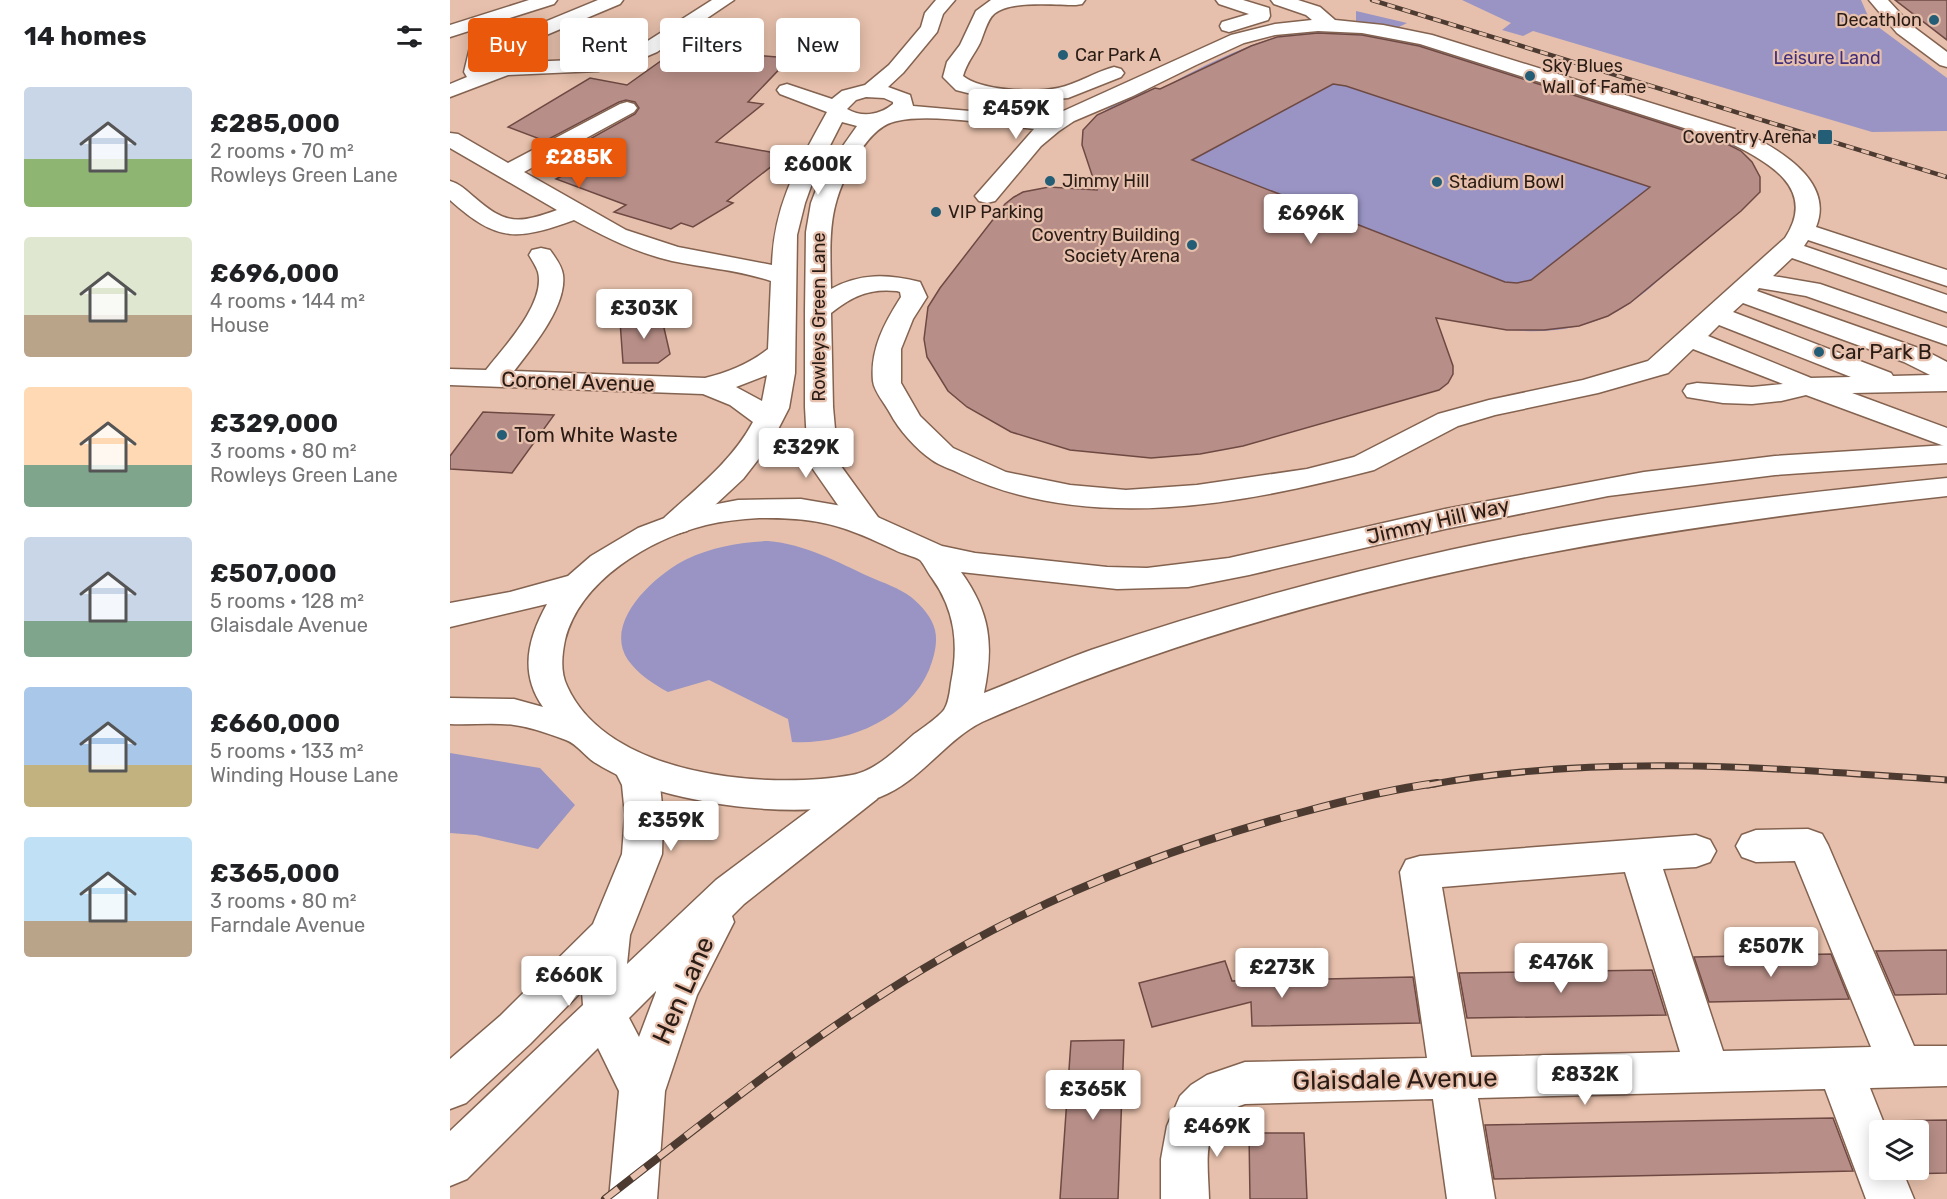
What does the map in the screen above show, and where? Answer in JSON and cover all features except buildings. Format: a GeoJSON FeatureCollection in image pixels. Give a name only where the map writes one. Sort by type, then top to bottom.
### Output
{"type":"FeatureCollection","features":[{"type":"Feature","properties":{"kind":"main road"},"geometry":{"type":"LineString","coordinates":[[450,31],[548,0]]}},
{"type":"Feature","properties":{"kind":"main road"},"geometry":{"type":"LineString","coordinates":[[480,79],[474,72],[477,51],[506,45],[614,0]]}},
{"type":"Feature","properties":{"kind":"main road"},"geometry":{"type":"LineString","coordinates":[[450,91],[506,69],[598,65],[629,57],[650,48],[725,0]]}},
{"type":"Feature","properties":{"kind":"main road"},"geometry":{"type":"LineString","coordinates":[[837,109],[838,103],[850,95],[869,92],[896,69],[930,28],[934,13],[946,0]]}},
{"type":"Feature","properties":{"kind":"main road"},"geometry":{"type":"LineString","coordinates":[[1076,0],[1018,0],[999,3],[985,11],[969,45],[954,68],[953,77],[963,86],[987,92],[1022,96],[1061,94],[1128,68]]}},
{"type":"Feature","properties":{"kind":"main road"},"geometry":{"type":"LineString","coordinates":[[1147,59],[1173,58],[1232,42],[1261,15],[1262,12],[1225,0]]}},
{"type":"Feature","properties":{"kind":"main road"},"geometry":{"type":"LineString","coordinates":[[1280,0],[1313,11],[1330,26]]}},
{"type":"Feature","properties":{"kind":"main road"},"geometry":{"type":"LineString","coordinates":[[1878,0],[1904,28],[1947,61]]}},
{"type":"Feature","properties":{"kind":"main road"},"geometry":{"type":"LineString","coordinates":[[818,311],[837,294],[861,284],[892,281],[911,287],[914,297],[900,319],[888,349],[887,383],[908,422],[943,454],[997,479],[1070,495],[1126,500],[1247,489],[1364,464],[1448,420],[1489,408],[1588,387],[1658,367],[1796,239],[1810,215],[1808,198],[1800,182],[1782,163],[1765,151],[1737,137],[1425,39],[1379,29],[1330,26],[1243,30]]}},
{"type":"Feature","properties":{"kind":"main road"},"geometry":{"type":"LineString","coordinates":[[987,196],[1052,125],[1173,58]]}},
{"type":"Feature","properties":{"kind":"main road"},"geometry":{"type":"LineString","coordinates":[[893,107],[896,69]]}},
{"type":"Feature","properties":{"kind":"main road"},"geometry":{"type":"LineString","coordinates":[[787,90],[837,109],[850,119],[861,120],[893,107]]}},
{"type":"Feature","properties":{"kind":"main road"},"geometry":{"type":"LineString","coordinates":[[869,92],[893,107],[1052,125]]}},
{"type":"Feature","properties":{"kind":"main road","name":"Rowleys Green Lane"},"geometry":{"type":"LineString","coordinates":[[867,524],[823,462],[818,232],[823,203],[832,177],[868,127],[893,107]]}},
{"type":"Feature","properties":{"kind":"main road"},"geometry":{"type":"LineString","coordinates":[[507,172],[627,108]]}},
{"type":"Feature","properties":{"kind":"main road","name":"Rowleys Green Lane"},"geometry":{"type":"LineString","coordinates":[[699,258],[737,252],[769,241],[792,203],[837,109]]}},
{"type":"Feature","properties":{"kind":"main road","name":"Rowleys Green Lane"},"geometry":{"type":"LineString","coordinates":[[450,139],[618,235],[650,247],[760,269],[785,278]]}},
{"type":"Feature","properties":{"kind":"main road"},"geometry":{"type":"LineString","coordinates":[[450,165],[478,156]]}},
{"type":"Feature","properties":{"kind":"main road"},"geometry":{"type":"LineString","coordinates":[[450,188],[495,223],[533,225],[577,211]]}},
{"type":"Feature","properties":{"kind":"main road"},"geometry":{"type":"LineString","coordinates":[[1796,239],[1947,278]]}},
{"type":"Feature","properties":{"kind":"main road"},"geometry":{"type":"LineString","coordinates":[[1796,239],[1947,304]]}},
{"type":"Feature","properties":{"kind":"main road","name":"Rowleys Green Lane"},"geometry":{"type":"LineString","coordinates":[[676,524],[732,472],[756,443],[769,422],[779,394],[785,278],[769,241]]}},
{"type":"Feature","properties":{"kind":"main road"},"geometry":{"type":"LineString","coordinates":[[493,379],[542,311],[551,287],[551,273],[541,255]]}},
{"type":"Feature","properties":{"kind":"main road"},"geometry":{"type":"LineString","coordinates":[[1746,286],[1811,289],[1947,337]]}},
{"type":"Feature","properties":{"kind":"main road"},"geometry":{"type":"LineString","coordinates":[[1746,286],[1914,356],[1947,373]]}},
{"type":"Feature","properties":{"kind":"main road"},"geometry":{"type":"LineString","coordinates":[[1715,314],[1891,383]]}},
{"type":"Feature","properties":{"kind":"main road"},"geometry":{"type":"LineString","coordinates":[[1689,338],[1790,377],[1806,386],[1947,438]]}},
{"type":"Feature","properties":{"kind":"main road","name":"Coronel Avenue"},"geometry":{"type":"LineString","coordinates":[[450,377],[705,386],[736,380],[763,368],[782,351]]}},
{"type":"Feature","properties":{"kind":"main road"},"geometry":{"type":"LineString","coordinates":[[1697,391],[1715,396],[1790,392],[1806,386],[1947,383]]}},
{"type":"Feature","properties":{"kind":"main road","name":"Coronel Avenue"},"geometry":{"type":"LineString","coordinates":[[705,386],[732,394],[756,407],[769,422]]}},
{"type":"Feature","properties":{"kind":"main road","name":"Jimmy Hill Way"},"geometry":{"type":"LineString","coordinates":[[676,524],[736,509],[776,509],[823,513],[867,524],[931,553],[991,566],[1125,579],[1185,576],[1240,567],[1439,519],[1639,482],[1748,468],[1947,454]]}},
{"type":"Feature","properties":{"kind":"main road","name":"Jimmy Hill Way"},"geometry":{"type":"LineString","coordinates":[[450,1163],[606,1015],[730,892],[864,789],[908,761],[961,717],[1108,657],[1317,593],[1452,560],[1594,532],[1747,509],[1947,487]]}},
{"type":"Feature","properties":{"kind":"main road"},"geometry":{"type":"LineString","coordinates":[[676,524],[603,563],[575,585],[558,612],[548,634],[544,662],[549,687],[582,732],[632,767],[702,788],[723,790],[788,796],[864,789]]}},
{"type":"Feature","properties":{"kind":"main road"},"geometry":{"type":"LineString","coordinates":[[931,553],[965,607],[974,643],[970,683],[961,717]]}},
{"type":"Feature","properties":{"kind":"main road"},"geometry":{"type":"LineString","coordinates":[[450,615],[510,603],[575,585]]}},
{"type":"Feature","properties":{"kind":"main road"},"geometry":{"type":"LineString","coordinates":[[450,711],[514,712],[582,732]]}},
{"type":"Feature","properties":{"kind":"main road"},"geometry":{"type":"LineString","coordinates":[[450,1088],[515,1030],[609,935],[642,854],[644,815],[641,785],[632,767]]}},
{"type":"Feature","properties":{"kind":"main road"},"geometry":{"type":"LineString","coordinates":[[1756,846],[1822,845],[1901,1067]]}},
{"type":"Feature","properties":{"kind":"main road"},"geometry":{"type":"LineString","coordinates":[[1471,1199],[1454,1078],[1420,872],[1696,851]]}},
{"type":"Feature","properties":{"kind":"main road"},"geometry":{"type":"LineString","coordinates":[[1639,855],[1708,1072]]}},
{"type":"Feature","properties":{"kind":"main road","name":"Hen Lane"},"geometry":{"type":"LineString","coordinates":[[633,1199],[642,1091],[677,992],[730,892]]}},
{"type":"Feature","properties":{"kind":"main road","name":"Hen Lane"},"geometry":{"type":"LineString","coordinates":[[609,935],[603,992],[606,1015],[642,1091]]}},
{"type":"Feature","properties":{"kind":"main road","name":"Glaisdale Avenue"},"geometry":{"type":"LineString","coordinates":[[1185,1199],[1185,1136],[1193,1115],[1207,1100],[1225,1087],[1245,1083],[1947,1066]]}},
{"type":"Feature","properties":{"kind":"main road"},"geometry":{"type":"LineString","coordinates":[[1840,1069],[1890,1199]]}},
{"type":"Feature","properties":{"kind":"green space","name":"Leisure Land"},"geometry":{"type":"Polygon","coordinates":[[[1462,0],[1861,0],[1868,16],[1877,26],[1947,78],[1947,131],[1872,132],[1533,31],[1523,36],[1502,30],[1511,23],[1462,0]]]}},
{"type":"Feature","properties":{"kind":"green space"},"geometry":{"type":"Polygon","coordinates":[[[1356,11],[1407,23],[1399,27],[1356,22],[1356,11]]]}},
{"type":"Feature","properties":{"kind":"green space","name":"Stadium Bowl"},"geometry":{"type":"Polygon","coordinates":[[[1324,29],[1386,32],[1716,135],[1741,151],[1753,164],[1757,172],[1760,192],[1646,291],[1618,311],[1587,324],[1565,329],[1520,331],[1476,324],[1434,311],[1082,145],[1083,130],[1090,123],[1113,105],[1148,86],[1143,101],[1188,74],[1258,43],[1279,36],[1324,29]]]}},
{"type":"Feature","properties":{"kind":"green space"},"geometry":{"type":"Polygon","coordinates":[[[768,541],[808,550],[902,591],[929,616],[934,625],[936,640],[929,670],[919,688],[890,716],[853,734],[812,742],[792,742],[788,719],[709,680],[668,692],[636,670],[628,660],[622,645],[622,630],[627,615],[636,601],[661,576],[674,566],[706,551],[737,544],[768,541]]]}},
{"type":"Feature","properties":{"kind":"green space"},"geometry":{"type":"Polygon","coordinates":[[[450,753],[540,768],[575,805],[538,849],[476,835],[450,833],[450,753]]]}},
{"type":"Feature","properties":{"kind":"railway"},"geometry":{"type":"LineString","coordinates":[[1372,0],[1947,177]]}},
{"type":"Feature","properties":{"kind":"railway"},"geometry":{"type":"LineString","coordinates":[[1428,785],[1493,775],[1622,766],[1752,768],[1947,780]]}},
{"type":"Feature","properties":{"kind":"railway"},"geometry":{"type":"LineString","coordinates":[[605,1199],[800,1050],[923,969],[1014,919],[1108,877],[1205,841],[1336,803],[1437,783]]}},
{"type":"Feature","properties":{"kind":"place","name":"Decathlon"},"geometry":{"type":"Point","coordinates":[1934,20]}},
{"type":"Feature","properties":{"kind":"place","name":"Car Park A"},"geometry":{"type":"Point","coordinates":[1063,55]}},
{"type":"Feature","properties":{"kind":"place","name":"Sky Blues Wall of Fame"},"geometry":{"type":"Point","coordinates":[1530,76]}},
{"type":"Feature","properties":{"kind":"place","name":"Coventry Arena"},"geometry":{"type":"Point","coordinates":[1825,137]}},
{"type":"Feature","properties":{"kind":"place","name":"Jimmy Hill"},"geometry":{"type":"Point","coordinates":[1050,181]}},
{"type":"Feature","properties":{"kind":"place","name":"Stadium Bowl"},"geometry":{"type":"Point","coordinates":[1437,182]}},
{"type":"Feature","properties":{"kind":"place","name":"VIP Parking"},"geometry":{"type":"Point","coordinates":[936,212]}},
{"type":"Feature","properties":{"kind":"place","name":"Coventry Building Society Arena"},"geometry":{"type":"Point","coordinates":[1192,245]}},
{"type":"Feature","properties":{"kind":"place","name":"Car Park B"},"geometry":{"type":"Point","coordinates":[1819,352]}},
{"type":"Feature","properties":{"kind":"place","name":"Tom White Waste"},"geometry":{"type":"Point","coordinates":[502,435]}}]}
